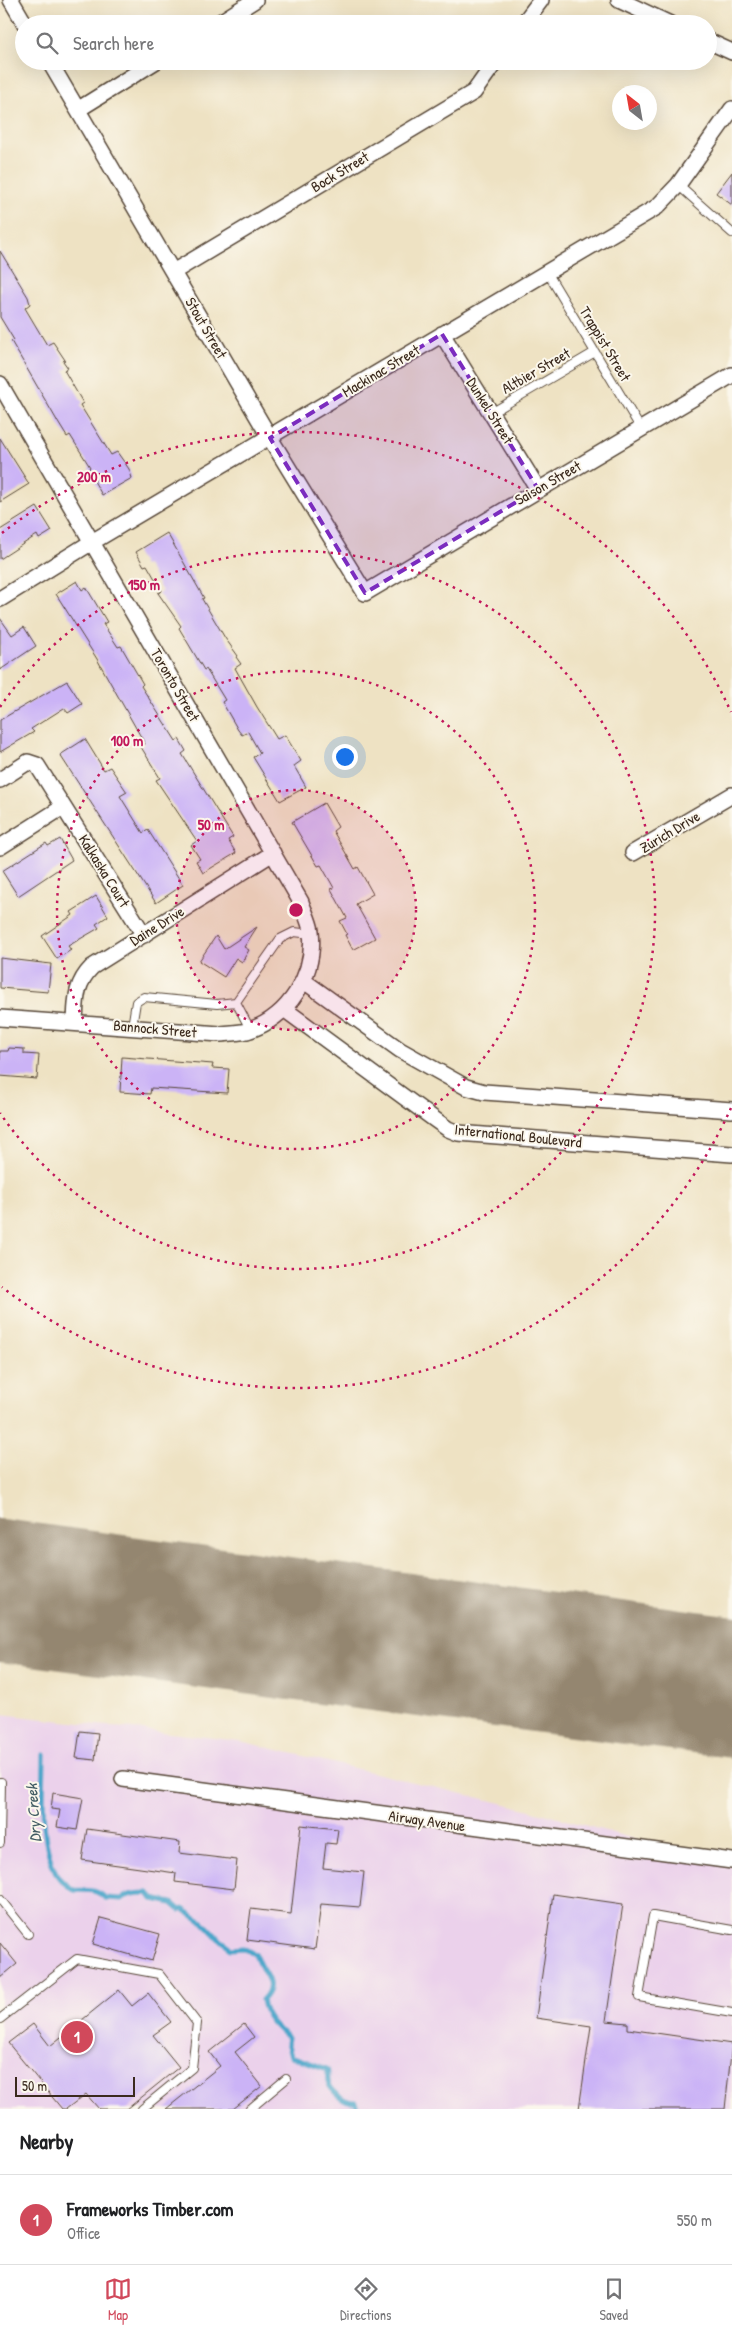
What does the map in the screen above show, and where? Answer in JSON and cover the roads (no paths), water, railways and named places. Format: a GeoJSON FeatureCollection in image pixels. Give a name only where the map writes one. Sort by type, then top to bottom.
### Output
{"type":"FeatureCollection","features":[{"type":"Feature","properties":{"kind":"street"},"geometry":{"type":"LineString","coordinates":[[11,0],[20,15]]}},
{"type":"Feature","properties":{"kind":"street"},"geometry":{"type":"LineString","coordinates":[[231,15],[255,0]]}},
{"type":"Feature","properties":{"kind":"street"},"geometry":{"type":"LineString","coordinates":[[529,15],[540,0]]}},
{"type":"Feature","properties":{"kind":"street"},"geometry":{"type":"LineString","coordinates":[[618,0],[650,15]]}},
{"type":"Feature","properties":{"kind":"street"},"geometry":{"type":"LineString","coordinates":[[717,45],[732,52]]}},
{"type":"Feature","properties":{"kind":"street","name":"Stout Street"},"geometry":{"type":"LineString","coordinates":[[55,70],[270,438],[365,593]]}},
{"type":"Feature","properties":{"kind":"street"},"geometry":{"type":"LineString","coordinates":[[79,109],[142,70]]}},
{"type":"Feature","properties":{"kind":"street","name":"Bock Street"},"geometry":{"type":"LineString","coordinates":[[173,272],[474,92],[490,70]]}},
{"type":"Feature","properties":{"kind":"street","name":"Mackinac Street"},"geometry":{"type":"LineString","coordinates":[[0,599],[92,542],[270,438],[657,206],[678,184],[732,109]]}},
{"type":"Feature","properties":{"kind":"street","name":"Dunkel Street"},"geometry":{"type":"LineString","coordinates":[[442,334],[538,489]]}},
{"type":"Feature","properties":{"kind":"street","name":"Saison Street"},"geometry":{"type":"LineString","coordinates":[[365,593],[732,375]]}},
{"type":"Feature","properties":{"kind":"street","name":"Toronto Street"},"geometry":{"type":"LineString","coordinates":[[0,384],[302,902],[311,934],[309,966],[300,987]]}},
{"type":"Feature","properties":{"kind":"street","name":"Kalkaska Court"},"geometry":{"type":"LineString","coordinates":[[0,780],[28,762],[38,765],[144,934]]}},
{"type":"Feature","properties":{"kind":"street","name":"Zurich Drive"},"geometry":{"type":"LineString","coordinates":[[633,853],[732,795]]}},
{"type":"Feature","properties":{"kind":"street"},"geometry":{"type":"LineString","coordinates":[[0,847],[64,807]]}},
{"type":"Feature","properties":{"kind":"street","name":"Daine Drive"},"geometry":{"type":"LineString","coordinates":[[74,1023],[76,990],[82,977],[92,967],[273,853]]}},
{"type":"Feature","properties":{"kind":"street"},"geometry":{"type":"LineString","coordinates":[[300,987],[400,1050],[466,1088],[484,1092],[732,1110]]}},
{"type":"Feature","properties":{"kind":"street","name":"Bannock Street"},"geometry":{"type":"LineString","coordinates":[[0,1018],[220,1034],[250,1029],[284,1009],[300,987]]}},
{"type":"Feature","properties":{"kind":"street","name":"International Boulevard"},"geometry":{"type":"LineString","coordinates":[[284,1009],[448,1129],[458,1133],[732,1154]]}},
{"type":"Feature","properties":{"kind":"street","name":"Airway Avenue"},"geometry":{"type":"LineString","coordinates":[[123,1779],[732,1861]]}},
{"type":"Feature","properties":{"kind":"lane"},"geometry":{"type":"LineString","coordinates":[[678,184],[732,232]]}},
{"type":"Feature","properties":{"kind":"lane","name":"Trappist Street"},"geometry":{"type":"LineString","coordinates":[[547,272],[641,430]]}},
{"type":"Feature","properties":{"kind":"lane","name":"Altbier Street"},"geometry":{"type":"LineString","coordinates":[[491,413],[595,352]]}},
{"type":"Feature","properties":{"kind":"lane"},"geometry":{"type":"LineString","coordinates":[[132,1027],[136,1002],[144,997],[217,1004],[236,1002],[280,939],[294,932],[311,934]]}},
{"type":"Feature","properties":{"kind":"lane"},"geometry":{"type":"LineString","coordinates":[[236,1002],[250,1029]]}},
{"type":"Feature","properties":{"kind":"lane"},"geometry":{"type":"LineString","coordinates":[[0,1844],[1,1782]]}},
{"type":"Feature","properties":{"kind":"lane"},"geometry":{"type":"LineString","coordinates":[[0,1899],[28,1934]]}},
{"type":"Feature","properties":{"kind":"lane"},"geometry":{"type":"LineString","coordinates":[[732,1930],[653,1916],[640,1997],[732,2013]]}},
{"type":"Feature","properties":{"kind":"lane"},"geometry":{"type":"LineString","coordinates":[[0,2019],[77,1959],[159,1974],[197,2023],[192,2068],[142,2109]]}},
{"type":"Feature","properties":{"kind":"lane"},"geometry":{"type":"LineString","coordinates":[[250,2109],[286,2079]]}},
{"type":"Feature","properties":{"kind":"waterway","name":"Dry Creek"},"geometry":{"type":"LineString","coordinates":[[44,1755],[43,1816],[47,1847],[60,1880],[74,1890],[94,1891],[105,1898],[122,1899],[131,1894],[149,1893],[153,1899],[172,1903],[180,1910],[183,1909],[203,1922],[230,1949],[243,1948],[256,1955],[269,1983],[267,1994],[262,2000],[263,2006],[271,2021],[288,2038],[287,2043],[291,2056],[327,2069],[328,2081],[332,2089],[348,2101],[356,2102],[358,2109]]}},
{"type":"Feature","properties":{"kind":"place","name":"Frameworks Timber.com"},"geometry":{"type":"Point","coordinates":[77,2037]}}]}
